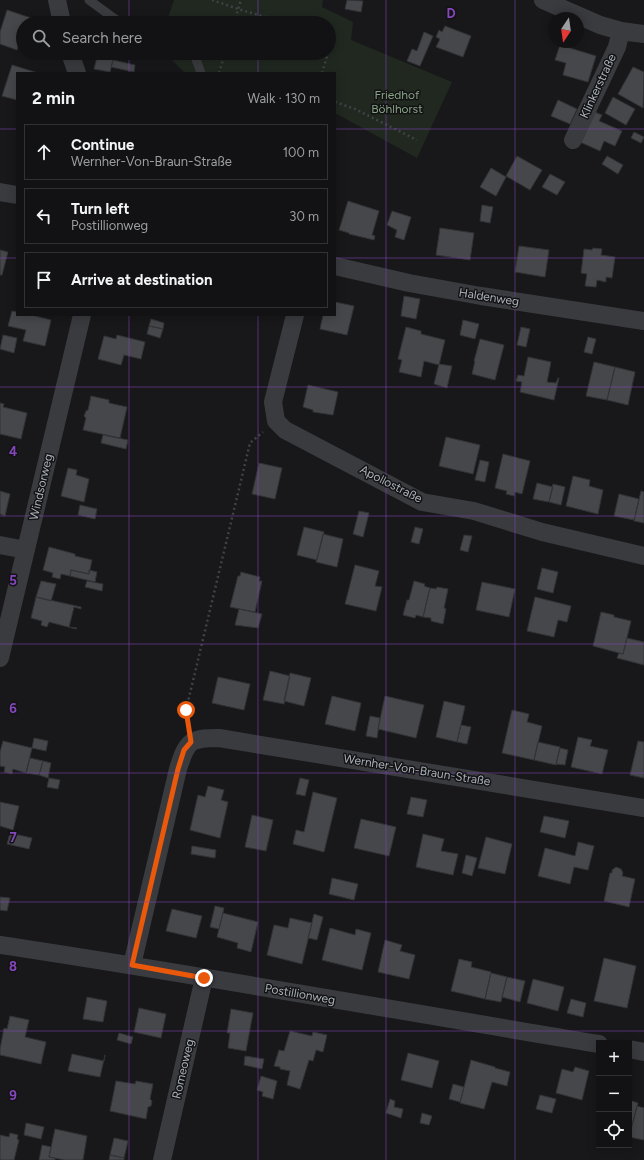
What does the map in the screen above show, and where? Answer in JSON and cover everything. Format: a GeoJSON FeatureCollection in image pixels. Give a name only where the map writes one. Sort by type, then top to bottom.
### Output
{"type":"FeatureCollection","features":[{"type":"Feature","properties":{"kind":"street"},"geometry":{"type":"LineString","coordinates":[[57,0],[60,16]]}},
{"type":"Feature","properties":{"kind":"street"},"geometry":{"type":"LineString","coordinates":[[543,0],[600,25],[621,31],[644,34]]}},
{"type":"Feature","properties":{"kind":"street","name":"Klinkerstraße"},"geometry":{"type":"LineString","coordinates":[[573,140],[617,47],[621,31]]}},
{"type":"Feature","properties":{"kind":"street"},"geometry":{"type":"LineString","coordinates":[[72,60],[77,72]]}},
{"type":"Feature","properties":{"kind":"street"},"geometry":{"type":"LineString","coordinates":[[0,192],[16,195]]}},
{"type":"Feature","properties":{"kind":"street","name":"Haldenweg"},"geometry":{"type":"LineString","coordinates":[[336,266],[416,284],[481,296],[644,321]]}},
{"type":"Feature","properties":{"kind":"street","name":"Windsorweg"},"geometry":{"type":"LineString","coordinates":[[0,658],[82,316]]}},
{"type":"Feature","properties":{"kind":"street"},"geometry":{"type":"LineString","coordinates":[[276,421],[273,402],[295,316]]}},
{"type":"Feature","properties":{"kind":"street","name":"Apollostraße"},"geometry":{"type":"LineString","coordinates":[[276,421],[285,430],[422,502],[474,511],[542,532],[644,556]]}},
{"type":"Feature","properties":{"kind":"street"},"geometry":{"type":"LineString","coordinates":[[0,545],[26,550]]}},
{"type":"Feature","properties":{"kind":"street","name":"Wernher-Von-Braun-Straße"},"geometry":{"type":"LineString","coordinates":[[191,742],[202,738],[219,738],[644,808]]}},
{"type":"Feature","properties":{"kind":"street"},"geometry":{"type":"LineString","coordinates":[[132,965],[178,769],[184,750],[191,742]]}},
{"type":"Feature","properties":{"kind":"street","name":"Postillionweg"},"geometry":{"type":"LineString","coordinates":[[0,945],[132,965],[596,1043]]}},
{"type":"Feature","properties":{"kind":"street","name":"Romeoweg"},"geometry":{"type":"LineString","coordinates":[[162,1160],[204,978]]}},
{"type":"Feature","properties":{"kind":"street"},"geometry":{"type":"LineString","coordinates":[[632,1050],[644,1052]]}},
{"type":"Feature","properties":{"kind":"lane"},"geometry":{"type":"LineString","coordinates":[[89,0],[111,16]]}},
{"type":"Feature","properties":{"kind":"lane"},"geometry":{"type":"LineString","coordinates":[[196,60],[201,72]]}},
{"type":"Feature","properties":{"kind":"path"},"geometry":{"type":"LineString","coordinates":[[212,0],[262,16]]}},
{"type":"Feature","properties":{"kind":"path"},"geometry":{"type":"LineString","coordinates":[[236,16],[241,0]]}},
{"type":"Feature","properties":{"kind":"path"},"geometry":{"type":"LineString","coordinates":[[220,72],[223,60]]}},
{"type":"Feature","properties":{"kind":"path"},"geometry":{"type":"LineString","coordinates":[[322,72],[326,60]]}},
{"type":"Feature","properties":{"kind":"path"},"geometry":{"type":"LineString","coordinates":[[336,102],[355,108],[417,140]]}},
{"type":"Feature","properties":{"kind":"path"},"geometry":{"type":"LineString","coordinates":[[191,742],[186,710],[250,443],[276,421]]}},
{"type":"Feature","properties":{"kind":"green space","name":"Friedhof Böhlhorst"},"geometry":{"type":"Polygon","coordinates":[[[174,0],[323,0],[322,7],[353,22],[351,40],[452,82],[417,158],[336,114],[336,72],[184,72],[172,60],[336,60],[336,16],[168,16],[174,0]]]}},
{"type":"Feature","properties":{"kind":"building"},"geometry":{"type":"Polygon","coordinates":[[[347,0],[363,1],[361,12],[345,9],[347,0]]]}},
{"type":"Feature","properties":{"kind":"building"},"geometry":{"type":"Polygon","coordinates":[[[7,10],[25,16],[16,16],[16,50],[0,44],[0,32],[7,10]]]}},
{"type":"Feature","properties":{"kind":"building"},"geometry":{"type":"Polygon","coordinates":[[[445,26],[471,36],[463,57],[436,47],[440,39],[436,37],[439,30],[442,32],[445,26]]]}},
{"type":"Feature","properties":{"kind":"building"},"geometry":{"type":"Polygon","coordinates":[[[424,32],[433,36],[420,66],[407,61],[412,49],[417,51],[424,32]]]}},
{"type":"Feature","properties":{"kind":"building"},"geometry":{"type":"Polygon","coordinates":[[[559,48],[570,48],[596,56],[588,82],[563,75],[566,63],[555,60],[559,48]]]}},
{"type":"Feature","properties":{"kind":"building"},"geometry":{"type":"Polygon","coordinates":[[[96,60],[113,60],[110,72],[94,69],[96,60]]]}},
{"type":"Feature","properties":{"kind":"building"},"geometry":{"type":"Polygon","coordinates":[[[113,60],[135,65],[134,72],[111,67],[113,60]]]}},
{"type":"Feature","properties":{"kind":"building"},"geometry":{"type":"Polygon","coordinates":[[[12,65],[35,72],[16,72],[16,100],[2,96],[12,65]]]}},
{"type":"Feature","properties":{"kind":"building"},"geometry":{"type":"Polygon","coordinates":[[[633,67],[644,72],[643,108],[618,94],[633,67]]]}},
{"type":"Feature","properties":{"kind":"building"},"geometry":{"type":"Polygon","coordinates":[[[613,97],[635,109],[626,125],[605,113],[613,97]]]}},
{"type":"Feature","properties":{"kind":"building"},"geometry":{"type":"Polygon","coordinates":[[[558,100],[577,109],[570,124],[551,116],[558,100]]]}},
{"type":"Feature","properties":{"kind":"building"},"geometry":{"type":"Polygon","coordinates":[[[592,111],[602,115],[599,121],[622,131],[615,146],[604,141],[600,151],[578,141],[592,111]]]}},
{"type":"Feature","properties":{"kind":"building"},"geometry":{"type":"Polygon","coordinates":[[[634,132],[644,137],[641,143],[631,138],[634,132]]]}},
{"type":"Feature","properties":{"kind":"building"},"geometry":{"type":"Polygon","coordinates":[[[517,156],[542,170],[530,190],[506,176],[517,156]]]}},
{"type":"Feature","properties":{"kind":"building"},"geometry":{"type":"Polygon","coordinates":[[[607,156],[623,165],[618,174],[602,164],[607,156]]]}},
{"type":"Feature","properties":{"kind":"building"},"geometry":{"type":"Polygon","coordinates":[[[491,168],[506,177],[496,196],[480,187],[491,168]]]}},
{"type":"Feature","properties":{"kind":"building"},"geometry":{"type":"Polygon","coordinates":[[[550,174],[565,182],[557,195],[542,187],[550,174]]]}},
{"type":"Feature","properties":{"kind":"building"},"geometry":{"type":"Polygon","coordinates":[[[348,201],[379,211],[372,235],[375,236],[374,240],[339,230],[348,201]]]}},
{"type":"Feature","properties":{"kind":"building"},"geometry":{"type":"Polygon","coordinates":[[[482,205],[493,207],[490,223],[480,221],[482,205]]]}},
{"type":"Feature","properties":{"kind":"building"},"geometry":{"type":"Polygon","coordinates":[[[392,211],[411,217],[404,240],[395,237],[397,230],[387,225],[392,211]]]}},
{"type":"Feature","properties":{"kind":"building"},"geometry":{"type":"Polygon","coordinates":[[[440,228],[474,233],[470,260],[436,255],[440,228]]]}},
{"type":"Feature","properties":{"kind":"building"},"geometry":{"type":"Polygon","coordinates":[[[519,246],[549,250],[545,277],[515,272],[519,246]]]}},
{"type":"Feature","properties":{"kind":"building"},"geometry":{"type":"Polygon","coordinates":[[[593,248],[602,249],[601,255],[615,257],[612,278],[606,277],[606,282],[597,280],[596,287],[585,286],[587,274],[581,273],[584,249],[592,250],[593,248]]]}},
{"type":"Feature","properties":{"kind":"building"},"geometry":{"type":"Polygon","coordinates":[[[0,250],[8,252],[2,275],[0,275],[0,250]]]}},
{"type":"Feature","properties":{"kind":"building"},"geometry":{"type":"Polygon","coordinates":[[[404,296],[420,299],[416,319],[401,316],[404,296]]]}},
{"type":"Feature","properties":{"kind":"building"},"geometry":{"type":"Polygon","coordinates":[[[336,302],[354,306],[347,335],[320,329],[323,316],[336,316],[336,302]]]}},
{"type":"Feature","properties":{"kind":"building"},"geometry":{"type":"Polygon","coordinates":[[[12,311],[16,312],[16,316],[35,316],[51,320],[45,346],[23,341],[26,330],[8,326],[12,311]]]}},
{"type":"Feature","properties":{"kind":"building"},"geometry":{"type":"Polygon","coordinates":[[[151,319],[164,323],[163,329],[149,326],[151,319]]]}},
{"type":"Feature","properties":{"kind":"building"},"geometry":{"type":"Polygon","coordinates":[[[463,320],[479,324],[475,339],[460,335],[463,320]]]}},
{"type":"Feature","properties":{"kind":"building"},"geometry":{"type":"Polygon","coordinates":[[[149,326],[163,329],[160,338],[147,334],[149,326]]]}},
{"type":"Feature","properties":{"kind":"building"},"geometry":{"type":"Polygon","coordinates":[[[406,327],[421,331],[421,334],[445,340],[439,365],[424,361],[421,377],[399,372],[402,360],[398,359],[406,327]]]}},
{"type":"Feature","properties":{"kind":"building"},"geometry":{"type":"Polygon","coordinates":[[[521,327],[530,329],[526,347],[517,345],[521,327]]]}},
{"type":"Feature","properties":{"kind":"building"},"geometry":{"type":"Polygon","coordinates":[[[3,335],[17,338],[14,353],[0,349],[3,335]]]}},
{"type":"Feature","properties":{"kind":"building"},"geometry":{"type":"Polygon","coordinates":[[[117,335],[145,342],[141,359],[124,355],[121,365],[98,359],[104,336],[116,339],[117,335]]]}},
{"type":"Feature","properties":{"kind":"building"},"geometry":{"type":"Polygon","coordinates":[[[588,337],[596,339],[592,354],[584,352],[588,337]]]}},
{"type":"Feature","properties":{"kind":"building"},"geometry":{"type":"Polygon","coordinates":[[[480,339],[504,345],[495,380],[472,374],[480,339]]]}},
{"type":"Feature","properties":{"kind":"building"},"geometry":{"type":"Polygon","coordinates":[[[528,357],[551,362],[547,382],[556,383],[559,378],[554,400],[520,392],[522,382],[516,381],[518,375],[524,376],[528,357]]]}},
{"type":"Feature","properties":{"kind":"building"},"geometry":{"type":"Polygon","coordinates":[[[594,362],[615,367],[607,400],[586,396],[594,362]]]}},
{"type":"Feature","properties":{"kind":"building"},"geometry":{"type":"Polygon","coordinates":[[[439,364],[452,366],[447,388],[434,384],[439,364]]]}},
{"type":"Feature","properties":{"kind":"building"},"geometry":{"type":"Polygon","coordinates":[[[615,367],[635,372],[628,405],[607,400],[615,367]]]}},
{"type":"Feature","properties":{"kind":"building"},"geometry":{"type":"Polygon","coordinates":[[[308,385],[338,392],[333,415],[313,412],[313,410],[303,407],[308,385]]]}},
{"type":"Feature","properties":{"kind":"building"},"geometry":{"type":"Polygon","coordinates":[[[91,396],[109,400],[109,403],[127,407],[120,438],[83,430],[86,418],[84,416],[88,410],[91,396]]]}},
{"type":"Feature","properties":{"kind":"building"},"geometry":{"type":"Polygon","coordinates":[[[0,403],[4,404],[3,407],[27,413],[21,439],[0,434],[0,403]]]}},
{"type":"Feature","properties":{"kind":"building"},"geometry":{"type":"Polygon","coordinates":[[[103,435],[128,440],[126,449],[101,443],[103,435]]]}},
{"type":"Feature","properties":{"kind":"building"},"geometry":{"type":"Polygon","coordinates":[[[446,437],[480,445],[473,474],[439,466],[446,437]]]}},
{"type":"Feature","properties":{"kind":"building"},"geometry":{"type":"Polygon","coordinates":[[[503,454],[530,461],[522,494],[515,492],[514,496],[506,494],[507,491],[495,488],[503,454]]]}},
{"type":"Feature","properties":{"kind":"building"},"geometry":{"type":"Polygon","coordinates":[[[480,460],[489,462],[485,482],[475,480],[480,460]]]}},
{"type":"Feature","properties":{"kind":"building"},"geometry":{"type":"Polygon","coordinates":[[[259,463],[282,468],[275,499],[252,494],[259,463]]]}},
{"type":"Feature","properties":{"kind":"building"},"geometry":{"type":"Polygon","coordinates":[[[68,468],[77,470],[76,475],[89,479],[84,502],[61,496],[68,468]]]}},
{"type":"Feature","properties":{"kind":"building"},"geometry":{"type":"Polygon","coordinates":[[[573,476],[590,480],[589,486],[603,490],[598,514],[566,506],[573,476]]]}},
{"type":"Feature","properties":{"kind":"building"},"geometry":{"type":"Polygon","coordinates":[[[537,483],[553,487],[549,502],[533,499],[537,483]]]}},
{"type":"Feature","properties":{"kind":"building"},"geometry":{"type":"Polygon","coordinates":[[[553,484],[565,487],[561,505],[549,502],[553,484]]]}},
{"type":"Feature","properties":{"kind":"building"},"geometry":{"type":"Polygon","coordinates":[[[0,491],[10,494],[5,516],[0,514],[0,491]]]}},
{"type":"Feature","properties":{"kind":"building"},"geometry":{"type":"Polygon","coordinates":[[[641,491],[644,492],[644,523],[634,521],[641,491]]]}},
{"type":"Feature","properties":{"kind":"building"},"geometry":{"type":"Polygon","coordinates":[[[619,494],[639,499],[634,520],[614,516],[619,494]]]}},
{"type":"Feature","properties":{"kind":"building"},"geometry":{"type":"Polygon","coordinates":[[[80,505],[97,509],[95,519],[78,515],[80,505]]]}},
{"type":"Feature","properties":{"kind":"building"},"geometry":{"type":"Polygon","coordinates":[[[359,511],[369,513],[363,537],[353,534],[359,511]]]}},
{"type":"Feature","properties":{"kind":"building"},"geometry":{"type":"Polygon","coordinates":[[[304,527],[324,532],[317,560],[297,555],[304,527]]]}},
{"type":"Feature","properties":{"kind":"building"},"geometry":{"type":"Polygon","coordinates":[[[415,527],[423,529],[419,544],[411,542],[415,527]]]}},
{"type":"Feature","properties":{"kind":"building"},"geometry":{"type":"Polygon","coordinates":[[[323,534],[343,539],[337,567],[316,562],[323,534]]]}},
{"type":"Feature","properties":{"kind":"building"},"geometry":{"type":"Polygon","coordinates":[[[464,535],[472,536],[468,552],[460,550],[464,535]]]}},
{"type":"Feature","properties":{"kind":"building"},"geometry":{"type":"Polygon","coordinates":[[[49,547],[92,560],[89,574],[71,570],[70,576],[61,574],[60,579],[52,577],[53,573],[43,570],[49,547]]]}},
{"type":"Feature","properties":{"kind":"building"},"geometry":{"type":"Polygon","coordinates":[[[355,565],[379,571],[375,586],[382,587],[376,611],[345,604],[355,565]]]}},
{"type":"Feature","properties":{"kind":"building"},"geometry":{"type":"Polygon","coordinates":[[[542,568],[558,572],[553,593],[537,589],[542,568]]]}},
{"type":"Feature","properties":{"kind":"building"},"geometry":{"type":"Polygon","coordinates":[[[71,570],[89,574],[89,570],[97,572],[95,582],[70,576],[71,570]]]}},
{"type":"Feature","properties":{"kind":"building"},"geometry":{"type":"Polygon","coordinates":[[[241,572],[260,577],[259,581],[262,581],[255,612],[230,607],[238,576],[240,576],[241,572]]]}},
{"type":"Feature","properties":{"kind":"building"},"geometry":{"type":"Polygon","coordinates":[[[41,581],[56,584],[51,601],[36,597],[41,581]]]}},
{"type":"Feature","properties":{"kind":"building"},"geometry":{"type":"Polygon","coordinates":[[[87,581],[103,584],[102,591],[85,587],[87,581]]]}},
{"type":"Feature","properties":{"kind":"building"},"geometry":{"type":"Polygon","coordinates":[[[414,581],[425,584],[424,586],[430,588],[423,617],[416,615],[415,618],[403,615],[414,581]]]}},
{"type":"Feature","properties":{"kind":"building"},"geometry":{"type":"Polygon","coordinates":[[[482,582],[515,589],[509,617],[476,610],[482,582]]]}},
{"type":"Feature","properties":{"kind":"building"},"geometry":{"type":"Polygon","coordinates":[[[437,587],[448,589],[444,608],[446,609],[443,624],[431,621],[431,618],[423,617],[430,588],[436,589],[437,587]]]}},
{"type":"Feature","properties":{"kind":"building"},"geometry":{"type":"Polygon","coordinates":[[[36,597],[81,607],[81,609],[74,607],[69,627],[77,628],[76,629],[49,622],[47,627],[41,625],[42,621],[31,618],[36,597]]]}},
{"type":"Feature","properties":{"kind":"building"},"geometry":{"type":"Polygon","coordinates":[[[535,597],[571,606],[567,622],[558,620],[554,637],[527,631],[535,597]]]}},
{"type":"Feature","properties":{"kind":"building"},"geometry":{"type":"Polygon","coordinates":[[[239,609],[262,614],[258,628],[235,625],[239,609]]]}},
{"type":"Feature","properties":{"kind":"building"},"geometry":{"type":"Polygon","coordinates":[[[601,612],[631,621],[623,654],[593,646],[601,612]]]}},
{"type":"Feature","properties":{"kind":"building"},"geometry":{"type":"Polygon","coordinates":[[[627,638],[644,642],[644,665],[617,658],[619,653],[623,654],[627,638]]]}},
{"type":"Feature","properties":{"kind":"building"},"geometry":{"type":"Polygon","coordinates":[[[270,671],[290,676],[284,704],[263,700],[270,671]]]}},
{"type":"Feature","properties":{"kind":"building"},"geometry":{"type":"Polygon","coordinates":[[[290,673],[311,678],[304,706],[284,701],[290,673]]]}},
{"type":"Feature","properties":{"kind":"building"},"geometry":{"type":"Polygon","coordinates":[[[218,677],[250,684],[244,710],[212,703],[218,677]]]}},
{"type":"Feature","properties":{"kind":"building"},"geometry":{"type":"Polygon","coordinates":[[[332,696],[361,703],[355,731],[325,724],[332,696]]]}},
{"type":"Feature","properties":{"kind":"building"},"geometry":{"type":"Polygon","coordinates":[[[385,696],[424,705],[416,738],[378,729],[385,696]]]}},
{"type":"Feature","properties":{"kind":"building"},"geometry":{"type":"Polygon","coordinates":[[[444,701],[465,706],[457,742],[436,737],[444,701]]]}},
{"type":"Feature","properties":{"kind":"building"},"geometry":{"type":"Polygon","coordinates":[[[512,710],[529,714],[527,722],[542,726],[534,760],[502,753],[512,710]]]}},
{"type":"Feature","properties":{"kind":"building"},"geometry":{"type":"Polygon","coordinates":[[[370,716],[380,718],[377,738],[366,736],[370,716]]]}},
{"type":"Feature","properties":{"kind":"building"},"geometry":{"type":"Polygon","coordinates":[[[461,725],[471,727],[467,744],[457,742],[461,725]]]}},
{"type":"Feature","properties":{"kind":"building"},"geometry":{"type":"Polygon","coordinates":[[[578,737],[592,740],[590,746],[608,750],[602,774],[571,767],[578,737]]]}},
{"type":"Feature","properties":{"kind":"building"},"geometry":{"type":"Polygon","coordinates":[[[34,738],[48,741],[46,751],[32,748],[34,738]]]}},
{"type":"Feature","properties":{"kind":"building"},"geometry":{"type":"Polygon","coordinates":[[[3,741],[32,748],[26,773],[13,769],[12,774],[4,772],[5,767],[0,766],[0,752],[3,741]]]}},
{"type":"Feature","properties":{"kind":"building"},"geometry":{"type":"Polygon","coordinates":[[[638,741],[644,742],[644,778],[630,775],[638,741]]]}},
{"type":"Feature","properties":{"kind":"building"},"geometry":{"type":"Polygon","coordinates":[[[538,742],[560,747],[556,765],[534,760],[538,742]]]}},
{"type":"Feature","properties":{"kind":"building"},"geometry":{"type":"Polygon","coordinates":[[[560,748],[568,750],[565,765],[556,764],[560,748]]]}},
{"type":"Feature","properties":{"kind":"building"},"geometry":{"type":"Polygon","coordinates":[[[30,758],[43,761],[39,775],[26,773],[30,758]]]}},
{"type":"Feature","properties":{"kind":"building"},"geometry":{"type":"Polygon","coordinates":[[[43,761],[51,763],[48,778],[39,775],[43,761]]]}},
{"type":"Feature","properties":{"kind":"building"},"geometry":{"type":"Polygon","coordinates":[[[49,778],[60,780],[58,789],[47,787],[49,778]]]}},
{"type":"Feature","properties":{"kind":"building"},"geometry":{"type":"Polygon","coordinates":[[[300,778],[309,780],[305,796],[296,794],[300,778]]]}},
{"type":"Feature","properties":{"kind":"building"},"geometry":{"type":"Polygon","coordinates":[[[208,786],[224,790],[221,800],[228,802],[220,838],[190,830],[198,795],[205,797],[208,786]]]}},
{"type":"Feature","properties":{"kind":"building"},"geometry":{"type":"Polygon","coordinates":[[[313,792],[337,798],[324,852],[293,844],[296,830],[304,832],[313,792]]]}},
{"type":"Feature","properties":{"kind":"building"},"geometry":{"type":"Polygon","coordinates":[[[411,797],[427,800],[423,817],[407,814],[411,797]]]}},
{"type":"Feature","properties":{"kind":"building"},"geometry":{"type":"Polygon","coordinates":[[[0,802],[19,806],[13,830],[0,826],[0,802]]]}},
{"type":"Feature","properties":{"kind":"building"},"geometry":{"type":"Polygon","coordinates":[[[252,815],[273,820],[266,851],[245,847],[252,815]]]}},
{"type":"Feature","properties":{"kind":"building"},"geometry":{"type":"Polygon","coordinates":[[[544,816],[569,821],[565,838],[540,832],[544,816]]]}},
{"type":"Feature","properties":{"kind":"building"},"geometry":{"type":"Polygon","coordinates":[[[361,819],[396,827],[389,856],[354,848],[361,819]]]}},
{"type":"Feature","properties":{"kind":"building"},"geometry":{"type":"Polygon","coordinates":[[[10,833],[32,838],[29,849],[7,844],[10,833]]]}},
{"type":"Feature","properties":{"kind":"building"},"geometry":{"type":"Polygon","coordinates":[[[423,834],[444,839],[441,851],[458,854],[453,875],[416,867],[423,834]]]}},
{"type":"Feature","properties":{"kind":"building"},"geometry":{"type":"Polygon","coordinates":[[[486,837],[512,844],[505,874],[478,868],[486,837]]]}},
{"type":"Feature","properties":{"kind":"building"},"geometry":{"type":"Polygon","coordinates":[[[578,842],[594,846],[588,870],[574,867],[570,884],[538,876],[545,848],[575,856],[578,842]]]}},
{"type":"Feature","properties":{"kind":"building"},"geometry":{"type":"Polygon","coordinates":[[[192,846],[216,850],[215,858],[191,854],[192,846]]]}},
{"type":"Feature","properties":{"kind":"building"},"geometry":{"type":"Polygon","coordinates":[[[466,855],[477,858],[472,876],[462,873],[466,855]]]}},
{"type":"Feature","properties":{"kind":"building"},"geometry":{"type":"Polygon","coordinates":[[[616,867],[621,869],[623,873],[622,876],[635,879],[629,907],[604,901],[610,873],[612,873],[612,870],[616,867]]]}},
{"type":"Feature","properties":{"kind":"building"},"geometry":{"type":"Polygon","coordinates":[[[332,878],[358,884],[354,900],[329,894],[332,878]]]}},
{"type":"Feature","properties":{"kind":"building"},"geometry":{"type":"Polygon","coordinates":[[[0,897],[10,898],[7,911],[0,910],[0,897]]]}},
{"type":"Feature","properties":{"kind":"building"},"geometry":{"type":"Polygon","coordinates":[[[215,906],[224,908],[219,929],[210,927],[215,906]]]}},
{"type":"Feature","properties":{"kind":"building"},"geometry":{"type":"Polygon","coordinates":[[[172,909],[202,916],[196,938],[166,931],[172,909]]]}},
{"type":"Feature","properties":{"kind":"building"},"geometry":{"type":"Polygon","coordinates":[[[223,913],[258,922],[251,952],[237,948],[238,943],[217,937],[223,913]]]}},
{"type":"Feature","properties":{"kind":"building"},"geometry":{"type":"Polygon","coordinates":[[[314,914],[323,917],[317,940],[308,938],[314,914]]]}},
{"type":"Feature","properties":{"kind":"building"},"geometry":{"type":"Polygon","coordinates":[[[290,918],[312,923],[302,964],[267,955],[274,925],[288,928],[290,918]]]}},
{"type":"Feature","properties":{"kind":"building"},"geometry":{"type":"Polygon","coordinates":[[[330,928],[355,935],[356,929],[371,933],[362,970],[322,960],[330,928]]]}},
{"type":"Feature","properties":{"kind":"building"},"geometry":{"type":"Polygon","coordinates":[[[385,940],[402,945],[400,951],[415,955],[409,979],[378,972],[385,940]]]}},
{"type":"Feature","properties":{"kind":"building"},"geometry":{"type":"Polygon","coordinates":[[[604,958],[636,966],[627,1008],[594,1001],[604,958]]]}},
{"type":"Feature","properties":{"kind":"building"},"geometry":{"type":"Polygon","coordinates":[[[459,959],[472,962],[471,967],[491,972],[485,999],[451,991],[459,959]]]}},
{"type":"Feature","properties":{"kind":"building"},"geometry":{"type":"Polygon","coordinates":[[[491,973],[507,977],[501,1002],[485,999],[491,973]]]}},
{"type":"Feature","properties":{"kind":"building"},"geometry":{"type":"Polygon","coordinates":[[[507,977],[525,981],[520,1002],[502,997],[507,977]]]}},
{"type":"Feature","properties":{"kind":"building"},"geometry":{"type":"Polygon","coordinates":[[[533,979],[564,987],[558,1011],[527,1003],[533,979]]]}},
{"type":"Feature","properties":{"kind":"building"},"geometry":{"type":"Polygon","coordinates":[[[87,997],[107,1001],[103,1022],[83,1019],[87,997]]]}},
{"type":"Feature","properties":{"kind":"building"},"geometry":{"type":"Polygon","coordinates":[[[571,999],[586,1003],[583,1017],[567,1013],[571,999]]]}},
{"type":"Feature","properties":{"kind":"building"},"geometry":{"type":"Polygon","coordinates":[[[139,1008],[166,1014],[161,1038],[134,1032],[139,1008]]]}},
{"type":"Feature","properties":{"kind":"building"},"geometry":{"type":"Polygon","coordinates":[[[231,1009],[253,1013],[246,1051],[228,1048],[230,1033],[227,1033],[231,1009]]]}},
{"type":"Feature","properties":{"kind":"building"},"geometry":{"type":"Polygon","coordinates":[[[10,1016],[29,1020],[25,1037],[46,1042],[41,1064],[0,1055],[4,1028],[7,1029],[10,1016]]]}},
{"type":"Feature","properties":{"kind":"building"},"geometry":{"type":"Polygon","coordinates":[[[290,1031],[312,1036],[313,1032],[327,1035],[323,1052],[316,1050],[313,1061],[309,1060],[300,1089],[287,1085],[290,1071],[274,1066],[279,1050],[284,1051],[290,1031]]]}},
{"type":"Feature","properties":{"kind":"building"},"geometry":{"type":"Polygon","coordinates":[[[119,1033],[133,1037],[131,1044],[117,1040],[119,1033]]]}},
{"type":"Feature","properties":{"kind":"building"},"geometry":{"type":"Polygon","coordinates":[[[408,1053],[439,1061],[432,1088],[401,1080],[408,1053]]]}},
{"type":"Feature","properties":{"kind":"building"},"geometry":{"type":"Polygon","coordinates":[[[72,1054],[104,1061],[100,1077],[68,1071],[72,1054]]]}},
{"type":"Feature","properties":{"kind":"building"},"geometry":{"type":"Polygon","coordinates":[[[245,1056],[264,1059],[262,1069],[244,1065],[245,1056]]]}},
{"type":"Feature","properties":{"kind":"building"},"geometry":{"type":"Polygon","coordinates":[[[471,1060],[510,1072],[507,1086],[492,1082],[484,1109],[460,1103],[471,1060]]]}},
{"type":"Feature","properties":{"kind":"building"},"geometry":{"type":"Polygon","coordinates":[[[575,1067],[589,1071],[582,1100],[556,1093],[562,1069],[573,1072],[575,1067]]]}},
{"type":"Feature","properties":{"kind":"building"},"geometry":{"type":"Polygon","coordinates":[[[261,1076],[277,1081],[273,1099],[262,1096],[263,1092],[257,1090],[261,1076]]]}},
{"type":"Feature","properties":{"kind":"building"},"geometry":{"type":"Polygon","coordinates":[[[116,1081],[135,1084],[136,1081],[153,1084],[150,1099],[152,1101],[151,1106],[148,1107],[146,1119],[110,1111],[116,1081]]]}},
{"type":"Feature","properties":{"kind":"building"},"geometry":{"type":"Polygon","coordinates":[[[453,1084],[464,1087],[460,1102],[449,1099],[453,1084]]]}},
{"type":"Feature","properties":{"kind":"building"},"geometry":{"type":"Polygon","coordinates":[[[540,1095],[556,1099],[552,1113],[536,1109],[540,1095]]]}},
{"type":"Feature","properties":{"kind":"building"},"geometry":{"type":"Polygon","coordinates":[[[390,1099],[395,1101],[394,1107],[403,1109],[401,1118],[386,1113],[390,1099]]]}},
{"type":"Feature","properties":{"kind":"building"},"geometry":{"type":"Polygon","coordinates":[[[632,1101],[638,1103],[632,1126],[632,1101]]]}},
{"type":"Feature","properties":{"kind":"building"},"geometry":{"type":"Polygon","coordinates":[[[637,1106],[644,1108],[644,1140],[632,1138],[632,1125],[637,1106]]]}},
{"type":"Feature","properties":{"kind":"building"},"geometry":{"type":"Polygon","coordinates":[[[422,1113],[432,1116],[429,1125],[420,1123],[422,1113]]]}},
{"type":"Feature","properties":{"kind":"building"},"geometry":{"type":"Polygon","coordinates":[[[26,1123],[44,1127],[41,1139],[24,1135],[26,1123]]]}},
{"type":"Feature","properties":{"kind":"building"},"geometry":{"type":"Polygon","coordinates":[[[55,1129],[87,1136],[83,1160],[65,1160],[49,1157],[55,1129]]]}},
{"type":"Feature","properties":{"kind":"building"},"geometry":{"type":"Polygon","coordinates":[[[10,1133],[18,1135],[17,1139],[19,1140],[14,1160],[0,1160],[0,1135],[9,1137],[10,1133]]]}},
{"type":"Feature","properties":{"kind":"building"},"geometry":{"type":"Polygon","coordinates":[[[114,1138],[128,1141],[124,1158],[110,1155],[114,1138]]]}},
{"type":"Feature","properties":{"kind":"building"},"geometry":{"type":"Polygon","coordinates":[[[42,1145],[51,1147],[49,1157],[55,1158],[55,1160],[39,1160],[42,1145]]]}},
{"type":"Feature","properties":{"kind":"building"},"geometry":{"type":"Polygon","coordinates":[[[110,1155],[124,1158],[124,1160],[109,1160],[110,1155]]]}},
{"type":"Feature","properties":{"kind":"route"},"geometry":{"type":"LineString","coordinates":[[186,710],[191,742],[184,750],[178,769],[132,965],[204,978]]}}]}
